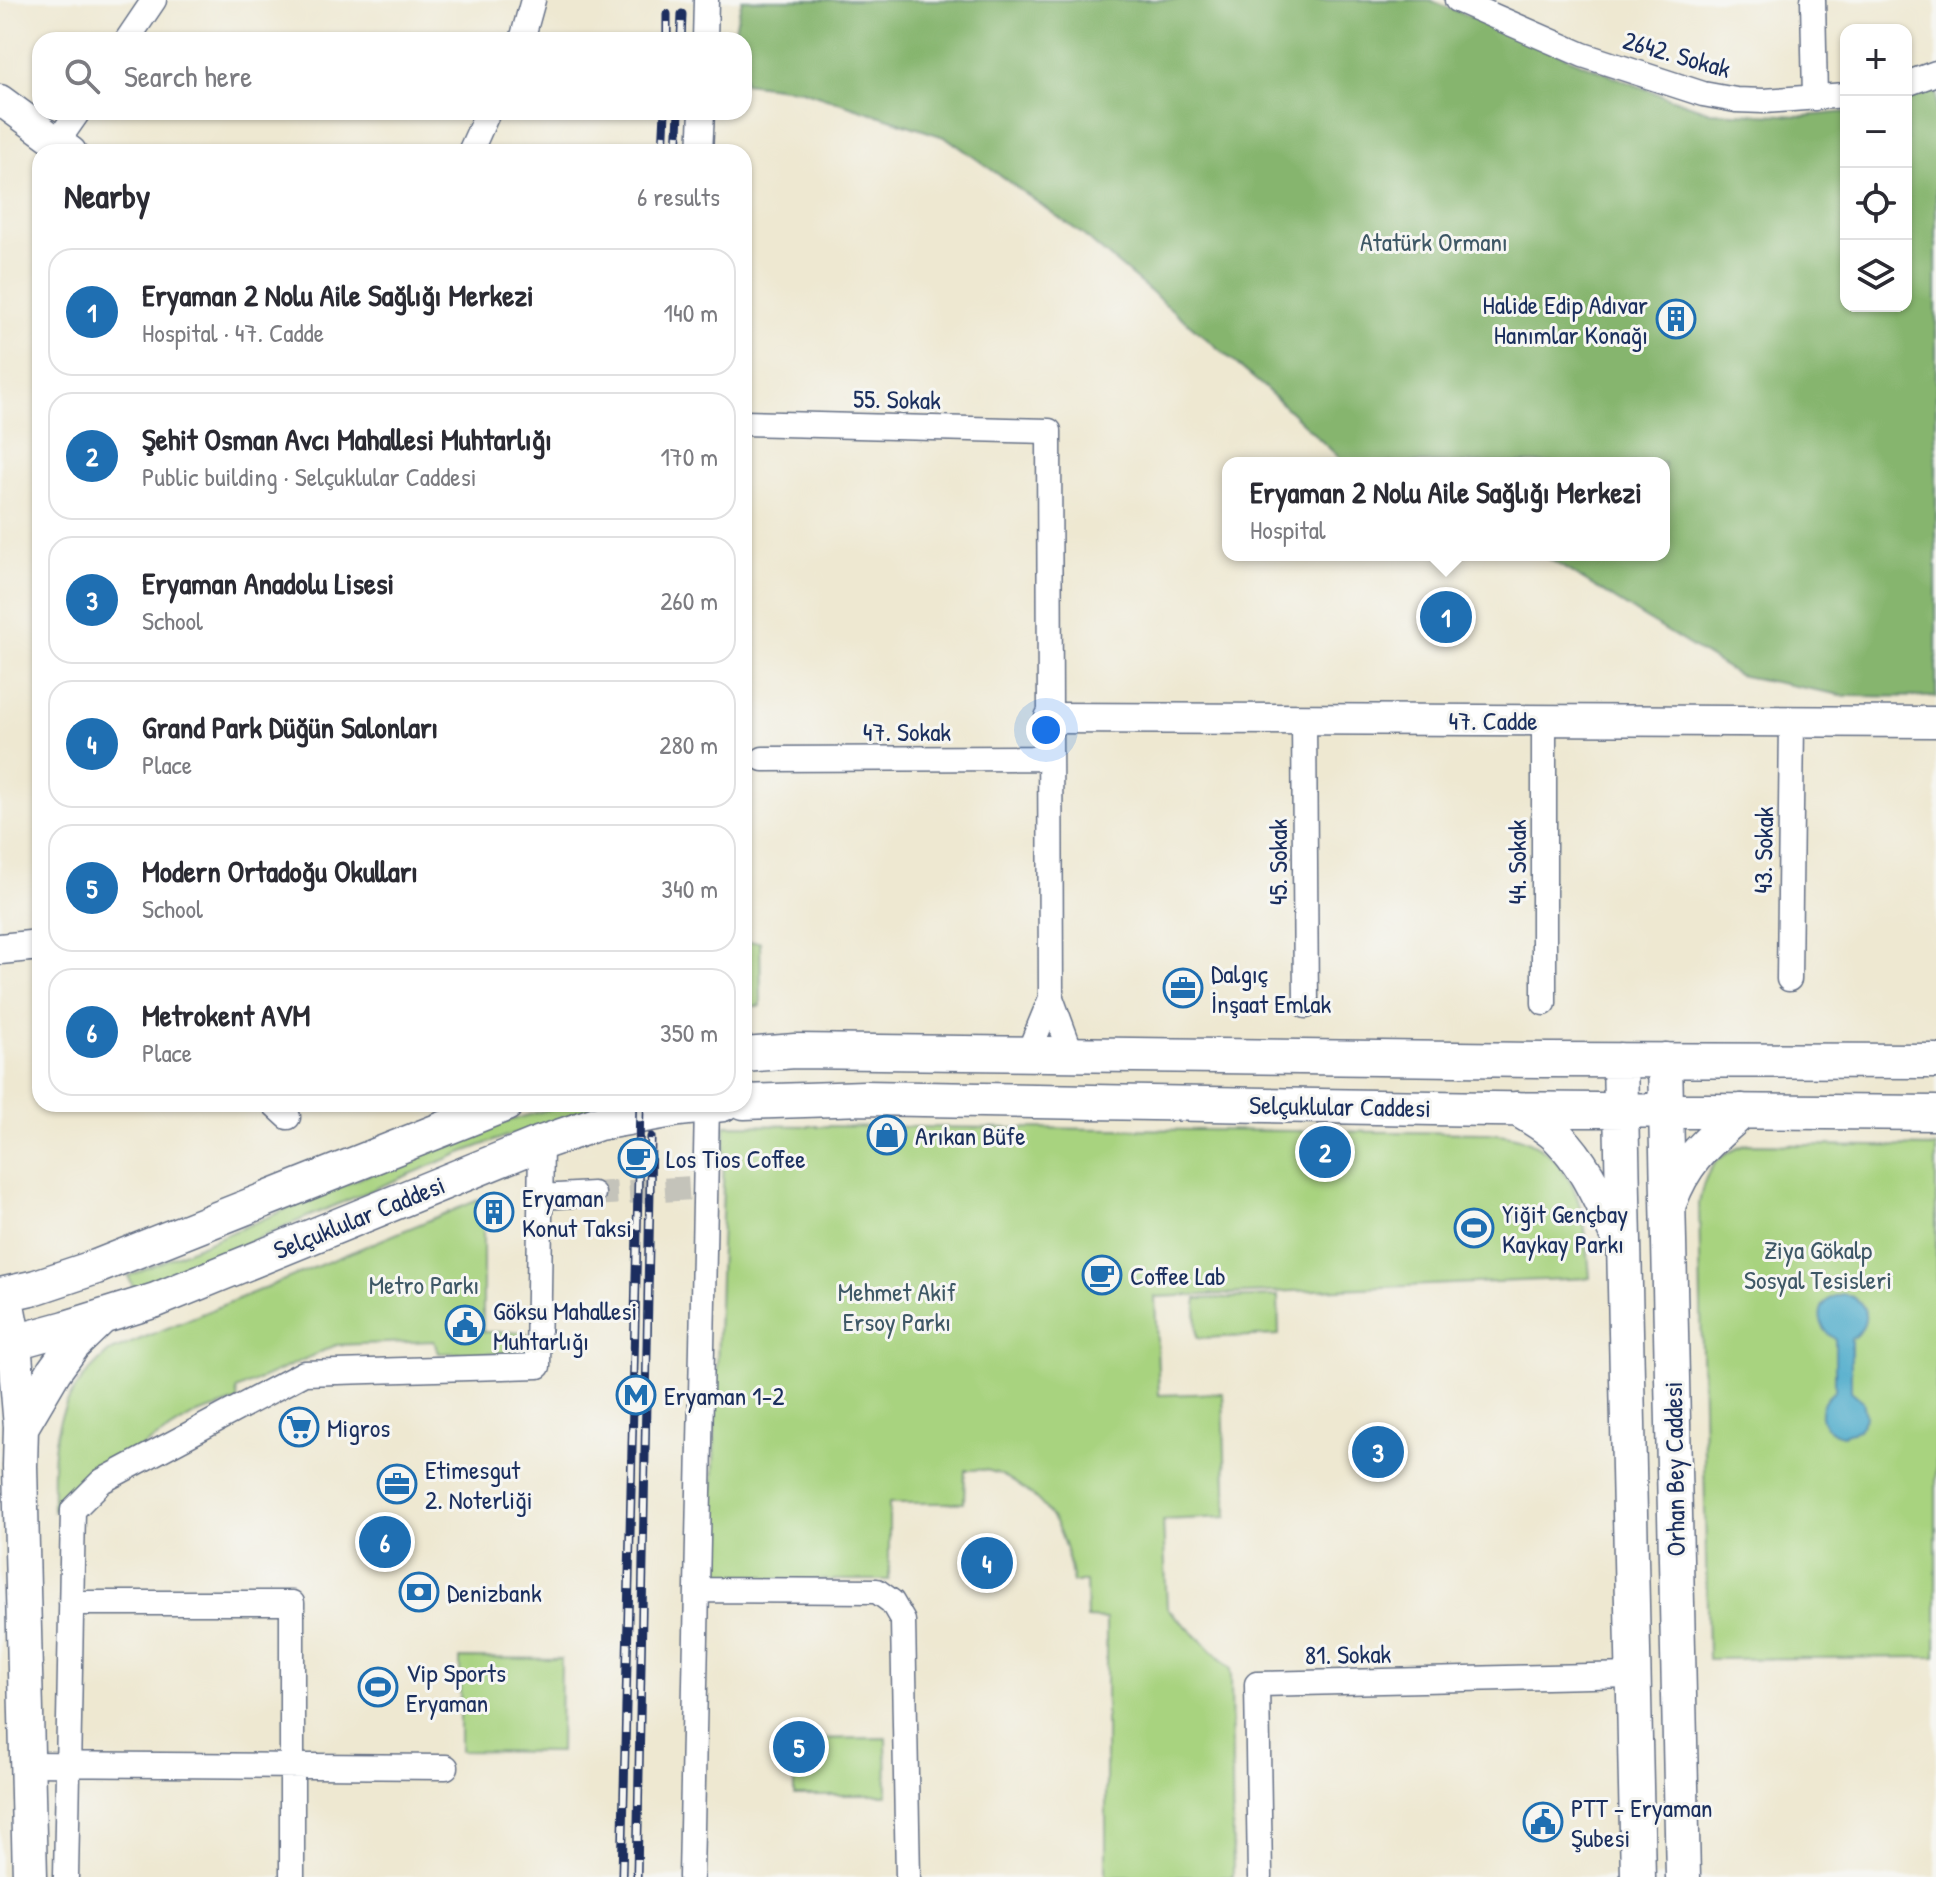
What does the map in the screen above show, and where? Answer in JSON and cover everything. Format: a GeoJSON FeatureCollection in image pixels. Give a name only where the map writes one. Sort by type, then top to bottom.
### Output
{"type":"FeatureCollection","features":[{"type":"Feature","properties":{"kind":"main road","name":"Selçuklular Caddesi"},"geometry":{"type":"LineString","coordinates":[[752,1054],[795,1051],[1936,1061]]}},
{"type":"Feature","properties":{"kind":"main road"},"geometry":{"type":"LineString","coordinates":[[1027,1101],[1028,1054]]}},
{"type":"Feature","properties":{"kind":"main road"},"geometry":{"type":"LineString","coordinates":[[1072,1055],[1072,1102]]}},
{"type":"Feature","properties":{"kind":"main road","name":"Orhan Bey Caddesi"},"geometry":{"type":"LineString","coordinates":[[1620,1060],[1638,1877]]}},
{"type":"Feature","properties":{"kind":"main road","name":"Orhan Bey Caddesi"},"geometry":{"type":"LineString","coordinates":[[1665,1060],[1683,1877]]}},
{"type":"Feature","properties":{"kind":"main road","name":"Selçuklular Caddesi"},"geometry":{"type":"LineString","coordinates":[[752,1102],[864,1098],[1936,1113]]}},
{"type":"Feature","properties":{"kind":"main road"},"geometry":{"type":"LineString","coordinates":[[1517,1109],[1559,1137],[1571,1152],[1597,1192],[1624,1251]]}},
{"type":"Feature","properties":{"kind":"main road"},"geometry":{"type":"LineString","coordinates":[[1668,1209],[1677,1183],[1691,1159],[1742,1111]]}},
{"type":"Feature","properties":{"kind":"main road","name":"Selçuklular Caddesi"},"geometry":{"type":"LineString","coordinates":[[7,1344],[156,1300],[541,1143],[599,1123],[670,1112]]}},
{"type":"Feature","properties":{"kind":"main road","name":"Selçuklular Caddesi"},"geometry":{"type":"LineString","coordinates":[[2,1295],[96,1267],[457,1114]]}},
{"type":"Feature","properties":{"kind":"main road"},"geometry":{"type":"LineString","coordinates":[[2,1295],[21,1427],[30,1877]]}},
{"type":"Feature","properties":{"kind":"main road"},"geometry":{"type":"LineString","coordinates":[[21,1427],[73,1345],[102,1317]]}},
{"type":"Feature","properties":{"kind":"street"},"geometry":{"type":"LineString","coordinates":[[132,32],[154,0]]}},
{"type":"Feature","properties":{"kind":"street"},"geometry":{"type":"LineString","coordinates":[[524,32],[533,0]]}},
{"type":"Feature","properties":{"kind":"street"},"geometry":{"type":"LineString","coordinates":[[705,32],[706,0]]}},
{"type":"Feature","properties":{"kind":"street","name":"2642. Sokak"},"geometry":{"type":"LineString","coordinates":[[1457,0],[1583,55],[1703,94],[1764,101],[1840,96]]}},
{"type":"Feature","properties":{"kind":"street"},"geometry":{"type":"LineString","coordinates":[[1813,0],[1815,98]]}},
{"type":"Feature","properties":{"kind":"street"},"geometry":{"type":"LineString","coordinates":[[1912,82],[1936,73]]}},
{"type":"Feature","properties":{"kind":"street"},"geometry":{"type":"LineString","coordinates":[[0,100],[60,144]]}},
{"type":"Feature","properties":{"kind":"street"},"geometry":{"type":"LineString","coordinates":[[65,144],[75,120]]}},
{"type":"Feature","properties":{"kind":"street"},"geometry":{"type":"LineString","coordinates":[[474,144],[484,120]]}},
{"type":"Feature","properties":{"kind":"street"},"geometry":{"type":"LineString","coordinates":[[700,144],[702,120]]}},
{"type":"Feature","properties":{"kind":"street","name":"55. Sokak"},"geometry":{"type":"LineString","coordinates":[[752,423],[1049,431],[1050,718]]}},
{"type":"Feature","properties":{"kind":"street"},"geometry":{"type":"LineString","coordinates":[[1050,718],[1051,998],[1072,1055]]}},
{"type":"Feature","properties":{"kind":"street","name":"47. Cadde"},"geometry":{"type":"LineString","coordinates":[[1050,718],[1936,722]]}},
{"type":"Feature","properties":{"kind":"street","name":"45. Sokak"},"geometry":{"type":"LineString","coordinates":[[1304,719],[1306,1006]]}},
{"type":"Feature","properties":{"kind":"street","name":"44. Sokak"},"geometry":{"type":"LineString","coordinates":[[1544,720],[1544,1003]]}},
{"type":"Feature","properties":{"kind":"street","name":"43. Sokak"},"geometry":{"type":"LineString","coordinates":[[1789,979],[1792,722]]}},
{"type":"Feature","properties":{"kind":"street","name":"47. Sokak"},"geometry":{"type":"LineString","coordinates":[[763,759],[1050,758]]}},
{"type":"Feature","properties":{"kind":"street"},"geometry":{"type":"LineString","coordinates":[[0,949],[32,946]]}},
{"type":"Feature","properties":{"kind":"street"},"geometry":{"type":"LineString","coordinates":[[1028,1054],[1051,998]]}},
{"type":"Feature","properties":{"kind":"street"},"geometry":{"type":"LineString","coordinates":[[691,1877],[700,1187],[714,1112]]}},
{"type":"Feature","properties":{"kind":"street"},"geometry":{"type":"LineString","coordinates":[[66,1877],[73,1510],[102,1481],[304,1373],[538,1366],[541,1143]]}},
{"type":"Feature","properties":{"kind":"street"},"geometry":{"type":"LineString","coordinates":[[540,1197],[593,1194]]}},
{"type":"Feature","properties":{"kind":"street"},"geometry":{"type":"LineString","coordinates":[[697,1590],[877,1591],[892,1602],[903,1621],[908,1877]]}},
{"type":"Feature","properties":{"kind":"street"},"geometry":{"type":"LineString","coordinates":[[71,1603],[292,1603],[292,1877]]}},
{"type":"Feature","properties":{"kind":"street","name":"81. Sokak"},"geometry":{"type":"LineString","coordinates":[[1260,1877],[1257,1684],[1633,1675]]}},
{"type":"Feature","properties":{"kind":"street"},"geometry":{"type":"LineString","coordinates":[[27,1764],[446,1767]]}},
{"type":"Feature","properties":{"kind":"green space","name":"Atatürk Ormanı"},"geometry":{"type":"Polygon","coordinates":[[[742,0],[1430,0],[1615,77],[1710,112],[1805,116],[1840,113],[1840,312],[1912,312],[1912,95],[1936,86],[1936,697],[1846,696],[1738,675],[1553,561],[1670,561],[1670,457],[1339,457],[1264,387],[1082,234],[947,138],[802,90],[752,84],[752,32],[734,32],[742,0]]]}},
{"type":"Feature","properties":{"kind":"green space"},"geometry":{"type":"Polygon","coordinates":[[[752,942],[760,942],[761,1006],[752,1006],[752,942]]]}},
{"type":"Feature","properties":{"kind":"green space"},"geometry":{"type":"Polygon","coordinates":[[[540,1112],[591,1112],[461,1153],[134,1289],[128,1276],[394,1164],[488,1127],[540,1112]]]}},
{"type":"Feature","properties":{"kind":"green space","name":"Mehmet Akif Ersoy Parkı"},"geometry":{"type":"Polygon","coordinates":[[[725,1125],[1488,1133],[1515,1137],[1540,1148],[1556,1161],[1568,1177],[1582,1215],[1590,1278],[1155,1297],[1159,1395],[1223,1393],[1227,1517],[1163,1520],[1167,1608],[1231,1669],[1233,1877],[1106,1877],[1106,1619],[1087,1618],[1086,1582],[1073,1582],[1067,1554],[1053,1519],[1036,1498],[1008,1478],[987,1470],[965,1470],[964,1503],[889,1503],[889,1580],[710,1580],[725,1125]]]}},
{"type":"Feature","properties":{"kind":"green space","name":"Ziya Gökalp Sosyal Tesisleri"},"geometry":{"type":"Polygon","coordinates":[[[1748,1144],[1936,1147],[1936,1657],[1708,1659],[1699,1204],[1704,1182],[1713,1166],[1727,1153],[1748,1144]]]}},
{"type":"Feature","properties":{"kind":"green space","name":"Metro Parkı"},"geometry":{"type":"Polygon","coordinates":[[[483,1198],[483,1332],[524,1332],[530,1335],[530,1351],[438,1353],[434,1341],[336,1345],[236,1390],[238,1401],[194,1415],[85,1482],[53,1511],[53,1463],[59,1424],[76,1388],[109,1352],[483,1198]]]}},
{"type":"Feature","properties":{"kind":"green space"},"geometry":{"type":"Polygon","coordinates":[[[1278,1296],[1279,1335],[1197,1338],[1196,1299],[1278,1296]]]}},
{"type":"Feature","properties":{"kind":"green space"},"geometry":{"type":"Polygon","coordinates":[[[460,1658],[561,1659],[560,1752],[460,1751],[460,1658]]]}},
{"type":"Feature","properties":{"kind":"green space"},"geometry":{"type":"Polygon","coordinates":[[[886,1738],[887,1795],[794,1795],[794,1739],[886,1738]]]}},
{"type":"Feature","properties":{"kind":"water"},"geometry":{"type":"Polygon","coordinates":[[[1843,1294],[1859,1301],[1865,1313],[1862,1327],[1851,1339],[1851,1391],[1863,1401],[1866,1416],[1858,1430],[1843,1435],[1827,1428],[1821,1416],[1824,1403],[1835,1391],[1835,1339],[1823,1327],[1821,1313],[1827,1301],[1843,1294]]]}},
{"type":"Feature","properties":{"kind":"tunnel"},"geometry":{"type":"LineString","coordinates":[[593,1194],[694,1188]]}},
{"type":"Feature","properties":{"kind":"railway"},"geometry":{"type":"LineString","coordinates":[[667,14],[667,32]]}},
{"type":"Feature","properties":{"kind":"railway"},"geometry":{"type":"LineString","coordinates":[[681,32],[682,14]]}},
{"type":"Feature","properties":{"kind":"railway"},"geometry":{"type":"LineString","coordinates":[[663,144],[665,120]]}},
{"type":"Feature","properties":{"kind":"railway"},"geometry":{"type":"LineString","coordinates":[[677,144],[679,120]]}},
{"type":"Feature","properties":{"kind":"railway"},"geometry":{"type":"LineString","coordinates":[[622,1877],[640,1112]]}},
{"type":"Feature","properties":{"kind":"railway"},"geometry":{"type":"LineString","coordinates":[[637,1877],[651,1137]]}},
{"type":"Feature","properties":{"kind":"place","name":"Halide Edip Adıvar Hanımlar Konağı"},"geometry":{"type":"Point","coordinates":[1676,319]}},
{"type":"Feature","properties":{"kind":"place","name":"Eryaman 2 Nolu Aile Sağlığı Merkezi"},"geometry":{"type":"Point","coordinates":[1446,617]}},
{"type":"Feature","properties":{"kind":"place","name":"Dalgıç İnşaat Emlak"},"geometry":{"type":"Point","coordinates":[1183,988]}},
{"type":"Feature","properties":{"kind":"place","name":"Arıkan Büfe"},"geometry":{"type":"Point","coordinates":[887,1135]}},
{"type":"Feature","properties":{"kind":"place","name":"Şehit Osman Avcı Mahallesi Muhtarlığı"},"geometry":{"type":"Point","coordinates":[1325,1152]}},
{"type":"Feature","properties":{"kind":"place","name":"Los Tios Coffee"},"geometry":{"type":"Point","coordinates":[638,1158]}},
{"type":"Feature","properties":{"kind":"place","name":"Eryaman Konut Taksi"},"geometry":{"type":"Point","coordinates":[494,1212]}},
{"type":"Feature","properties":{"kind":"place","name":"Yiğit Gençbay Kaykay Parkı"},"geometry":{"type":"Point","coordinates":[1474,1228]}},
{"type":"Feature","properties":{"kind":"place","name":"Coffee Lab"},"geometry":{"type":"Point","coordinates":[1102,1275]}},
{"type":"Feature","properties":{"kind":"place","name":"Göksu Mahallesi Muhtarlığı"},"geometry":{"type":"Point","coordinates":[465,1325]}},
{"type":"Feature","properties":{"kind":"place","name":"Eryaman 1-2"},"geometry":{"type":"Point","coordinates":[636,1395]}},
{"type":"Feature","properties":{"kind":"place","name":"Migros"},"geometry":{"type":"Point","coordinates":[299,1427]}},
{"type":"Feature","properties":{"kind":"place","name":"Eryaman Anadolu Lisesi"},"geometry":{"type":"Point","coordinates":[1378,1452]}},
{"type":"Feature","properties":{"kind":"place","name":"Etimesgut 2. Noterliği"},"geometry":{"type":"Point","coordinates":[397,1484]}},
{"type":"Feature","properties":{"kind":"place","name":"Metrokent AVM"},"geometry":{"type":"Point","coordinates":[385,1542]}},
{"type":"Feature","properties":{"kind":"place","name":"Grand Park Düğün Salonları"},"geometry":{"type":"Point","coordinates":[987,1563]}},
{"type":"Feature","properties":{"kind":"place","name":"Denizbank"},"geometry":{"type":"Point","coordinates":[419,1592]}},
{"type":"Feature","properties":{"kind":"place","name":"Vip Sports Eryaman"},"geometry":{"type":"Point","coordinates":[378,1687]}},
{"type":"Feature","properties":{"kind":"place","name":"Modern Ortadoğu Okulları"},"geometry":{"type":"Point","coordinates":[799,1747]}},
{"type":"Feature","properties":{"kind":"place","name":"PTT - Eryaman Şubesi"},"geometry":{"type":"Point","coordinates":[1543,1822]}}]}
